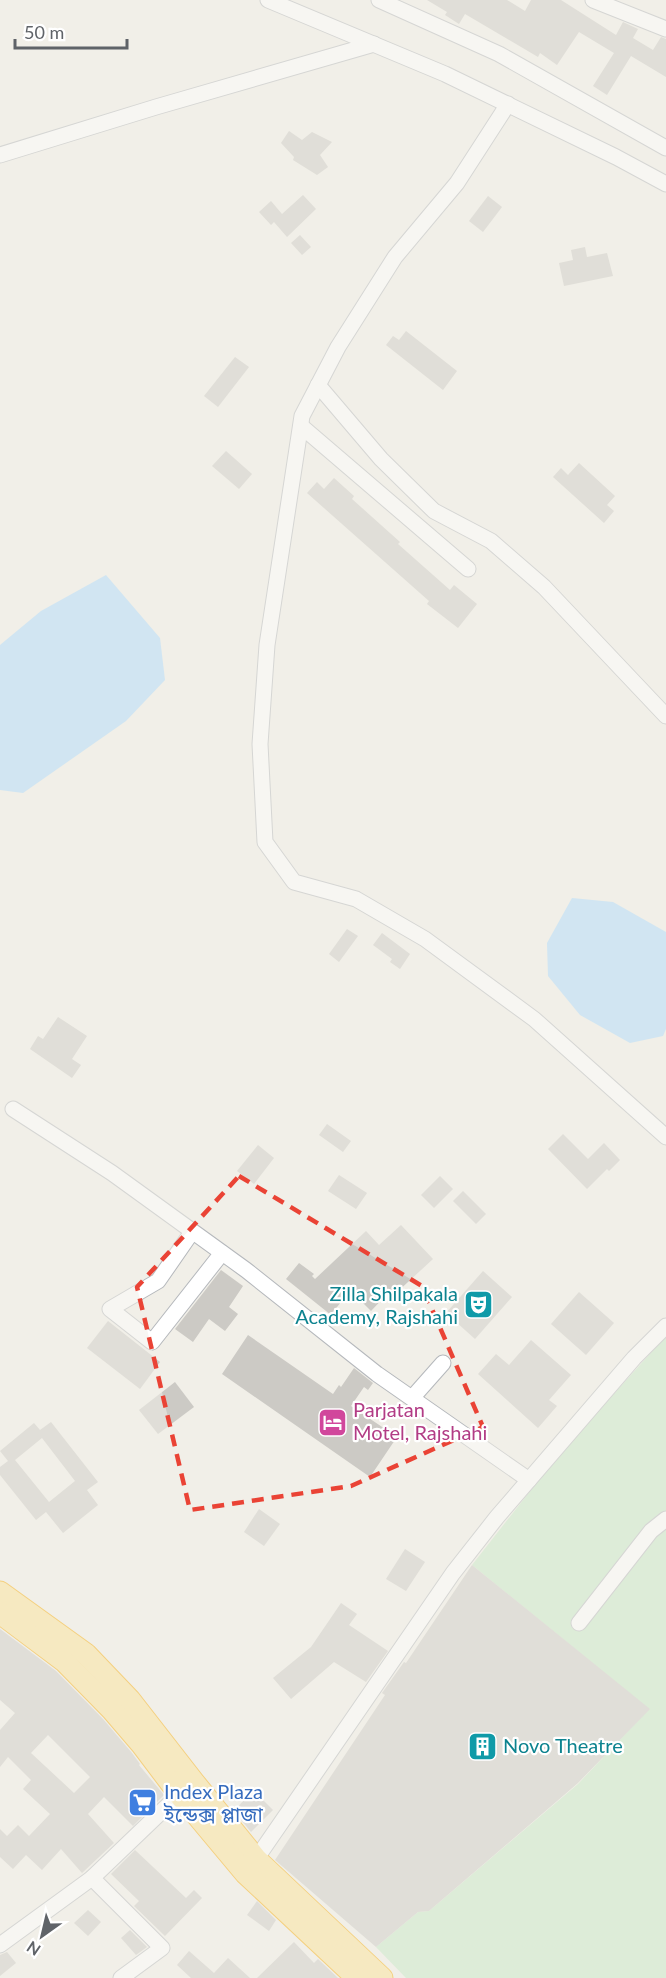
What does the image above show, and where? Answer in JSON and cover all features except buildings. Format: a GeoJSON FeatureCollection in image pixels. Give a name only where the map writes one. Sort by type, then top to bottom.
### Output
{"type":"FeatureCollection","features":[{"type":"Feature","properties":{"kind":"highway"},"geometry":{"type":"LineString","coordinates":[[0,1592],[86,1654],[130,1700],[186,1788]]}},
{"type":"Feature","properties":{"kind":"highway"},"geometry":{"type":"LineString","coordinates":[[0,1613],[64,1661],[112,1710],[142,1745],[186,1788],[251,1866],[357,1978]]}},
{"type":"Feature","properties":{"kind":"highway"},"geometry":{"type":"LineString","coordinates":[[251,1866],[382,1978]]}},
{"type":"Feature","properties":{"kind":"street"},"geometry":{"type":"LineString","coordinates":[[268,0],[445,74],[616,157],[666,184]]}},
{"type":"Feature","properties":{"kind":"street"},"geometry":{"type":"LineString","coordinates":[[379,0],[500,54],[666,148]]}},
{"type":"Feature","properties":{"kind":"street"},"geometry":{"type":"LineString","coordinates":[[593,0],[666,29]]}},
{"type":"Feature","properties":{"kind":"street"},"geometry":{"type":"LineString","coordinates":[[0,155],[374,44]]}},
{"type":"Feature","properties":{"kind":"street"},"geometry":{"type":"LineString","coordinates":[[508,104],[457,183],[395,257],[338,347],[302,416],[267,645],[260,744],[265,842],[294,882],[356,899],[424,939],[515,1005],[534,1019],[666,1137]]}},
{"type":"Feature","properties":{"kind":"street"},"geometry":{"type":"LineString","coordinates":[[318,385],[381,459],[434,510],[491,541],[544,587],[666,716]]}},
{"type":"Feature","properties":{"kind":"street"},"geometry":{"type":"LineString","coordinates":[[301,426],[468,569]]}},
{"type":"Feature","properties":{"kind":"street"},"geometry":{"type":"LineString","coordinates":[[13,1108],[112,1173],[222,1253],[377,1374],[529,1480]]}},
{"type":"Feature","properties":{"kind":"street"},"geometry":{"type":"LineString","coordinates":[[192,1232],[158,1281],[110,1309],[152,1342],[222,1253]]}},
{"type":"Feature","properties":{"kind":"street"},"geometry":{"type":"LineString","coordinates":[[251,1866],[430,1605],[497,1517],[634,1358],[666,1326]]}},
{"type":"Feature","properties":{"kind":"street"},"geometry":{"type":"LineString","coordinates":[[412,1398],[443,1363]]}},
{"type":"Feature","properties":{"kind":"street"},"geometry":{"type":"LineString","coordinates":[[579,1623],[651,1531],[666,1519]]}},
{"type":"Feature","properties":{"kind":"street"},"geometry":{"type":"LineString","coordinates":[[0,1945],[92,1878],[186,1788]]}},
{"type":"Feature","properties":{"kind":"street"},"geometry":{"type":"LineString","coordinates":[[92,1878],[162,1948],[121,1978]]}},
{"type":"Feature","properties":{"kind":"highlighted area"},"geometry":{"type":"Polygon","coordinates":[[[239,1176],[422,1286],[483,1427],[351,1486],[190,1510],[137,1287],[239,1176]]]}},
{"type":"Feature","properties":{"kind":"green space"},"geometry":{"type":"Polygon","coordinates":[[[666,1336],[666,1978],[406,1978],[376,1947],[418,1912],[429,1911],[578,1784],[649,1709],[472,1565],[556,1458],[666,1336]]]}},
{"type":"Feature","properties":{"kind":"water"},"geometry":{"type":"Polygon","coordinates":[[[106,575],[160,638],[165,680],[126,721],[23,793],[0,790],[0,645],[41,611],[106,575]]]}},
{"type":"Feature","properties":{"kind":"water"},"geometry":{"type":"Polygon","coordinates":[[[572,898],[613,902],[666,932],[666,1029],[663,1036],[630,1043],[580,1015],[548,976],[547,943],[572,898]]]}},
{"type":"Feature","properties":{"kind":"place","name":"Zilla Shilpakala Academy, Rajshahi"},"geometry":{"type":"Point","coordinates":[479,1305]}},
{"type":"Feature","properties":{"kind":"place","name":"Parjatan Motel, Rajshahi"},"geometry":{"type":"Point","coordinates":[332,1422]}},
{"type":"Feature","properties":{"kind":"place","name":"Novo Theatre"},"geometry":{"type":"Point","coordinates":[482,1746]}},
{"type":"Feature","properties":{"kind":"place","name":"Index Plaza ইন্ডেক্স প্লাজা"},"geometry":{"type":"Point","coordinates":[143,1803]}}]}
